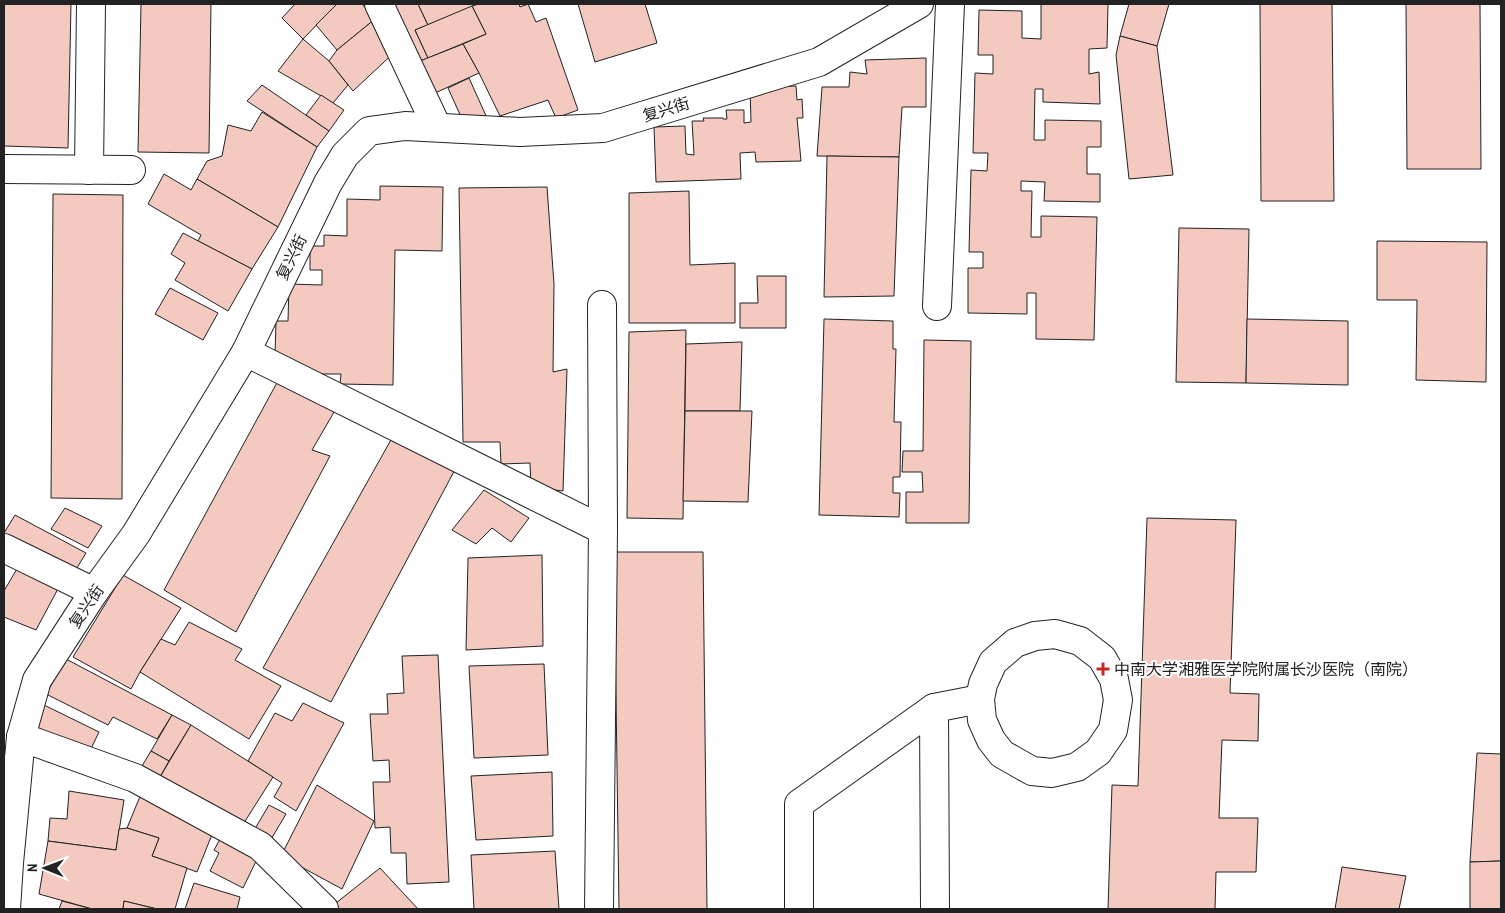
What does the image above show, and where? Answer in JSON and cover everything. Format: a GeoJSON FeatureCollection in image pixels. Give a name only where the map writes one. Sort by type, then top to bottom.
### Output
{"type":"FeatureCollection","features":[{"type":"Feature","properties":{"kind":"street"},"geometry":{"type":"LineString","coordinates":[[89,170],[91,4]]}},
{"type":"Feature","properties":{"kind":"street"},"geometry":{"type":"LineString","coordinates":[[379,4],[437,127]]}},
{"type":"Feature","properties":{"kind":"street","name":"复兴街"},"geometry":{"type":"LineString","coordinates":[[6,909],[6,862],[21,737],[37,680],[94,592],[136,534],[246,352],[328,183],[345,155],[369,131],[405,126],[520,132],[603,128],[818,62],[919,4]]}},
{"type":"Feature","properties":{"kind":"street"},"geometry":{"type":"LineString","coordinates":[[937,306],[950,4]]}},
{"type":"Feature","properties":{"kind":"street"},"geometry":{"type":"LineString","coordinates":[[4,170],[131,170]]}},
{"type":"Feature","properties":{"kind":"street"},"geometry":{"type":"LineString","coordinates":[[599,909],[603,530],[602,305]]}},
{"type":"Feature","properties":{"kind":"street"},"geometry":{"type":"LineString","coordinates":[[246,352],[603,530]]}},
{"type":"Feature","properties":{"kind":"street"},"geometry":{"type":"LineString","coordinates":[[4,548],[94,592]]}},
{"type":"Feature","properties":{"kind":"street"},"geometry":{"type":"LineString","coordinates":[[1055,634],[1080,641],[1102,658],[1114,679],[1118,700],[1113,730],[1098,752],[1077,767],[1052,773],[1032,771],[1002,754],[991,740],[982,720],[980,699],[983,684],[993,662],[1015,643],[1035,636],[1055,634]]}},
{"type":"Feature","properties":{"kind":"street"},"geometry":{"type":"LineString","coordinates":[[799,909],[799,804],[934,708],[980,699]]}},
{"type":"Feature","properties":{"kind":"street"},"geometry":{"type":"LineString","coordinates":[[934,708],[935,909]]}},
{"type":"Feature","properties":{"kind":"street"},"geometry":{"type":"LineString","coordinates":[[21,737],[135,778],[260,846],[324,909]]}},
{"type":"Feature","properties":{"kind":"building"},"geometry":{"type":"Polygon","coordinates":[[[4,4],[71,4],[68,148],[4,146],[4,4]]]}},
{"type":"Feature","properties":{"kind":"building"},"geometry":{"type":"Polygon","coordinates":[[[141,4],[211,4],[209,153],[138,152],[141,4]]]}},
{"type":"Feature","properties":{"kind":"building"},"geometry":{"type":"Polygon","coordinates":[[[295,4],[337,4],[303,39],[282,18],[295,4]]]}},
{"type":"Feature","properties":{"kind":"building"},"geometry":{"type":"Polygon","coordinates":[[[337,4],[362,4],[375,19],[337,50],[316,25],[337,4]]]}},
{"type":"Feature","properties":{"kind":"building"},"geometry":{"type":"Polygon","coordinates":[[[392,4],[418,4],[428,25],[415,30],[428,58],[420,61],[392,4]]]}},
{"type":"Feature","properties":{"kind":"building"},"geometry":{"type":"Polygon","coordinates":[[[418,4],[479,4],[428,25],[418,4]]]}},
{"type":"Feature","properties":{"kind":"building"},"geometry":{"type":"Polygon","coordinates":[[[479,4],[519,4],[520,7],[528,4],[536,22],[546,18],[578,110],[556,118],[548,100],[500,116],[463,44],[486,34],[472,6],[479,4]]]}},
{"type":"Feature","properties":{"kind":"building"},"geometry":{"type":"Polygon","coordinates":[[[578,4],[645,4],[657,43],[595,62],[578,4]]]}},
{"type":"Feature","properties":{"kind":"building"},"geometry":{"type":"Polygon","coordinates":[[[1041,4],[1108,4],[1107,48],[1089,49],[1089,74],[1099,72],[1100,104],[1043,102],[1043,89],[1035,89],[1034,140],[1045,140],[1045,120],[1101,121],[1101,147],[1087,147],[1087,174],[1100,174],[1100,202],[1044,201],[1045,182],[1021,181],[1021,191],[1032,191],[1031,237],[1041,237],[1041,216],[1097,217],[1094,340],[1036,339],[1036,293],[1027,293],[1027,314],[968,313],[968,268],[983,268],[983,252],[969,252],[971,170],[987,171],[988,153],[973,153],[975,73],[993,74],[993,55],[978,55],[979,10],[1022,11],[1022,38],[1041,39],[1041,4]]]}},
{"type":"Feature","properties":{"kind":"building"},"geometry":{"type":"Polygon","coordinates":[[[1129,4],[1169,4],[1157,46],[1120,36],[1129,4]]]}},
{"type":"Feature","properties":{"kind":"building"},"geometry":{"type":"Polygon","coordinates":[[[1260,4],[1332,4],[1334,201],[1261,201],[1260,4]]]}},
{"type":"Feature","properties":{"kind":"building"},"geometry":{"type":"Polygon","coordinates":[[[1406,4],[1480,4],[1481,169],[1407,169],[1406,4]]]}},
{"type":"Feature","properties":{"kind":"building"},"geometry":{"type":"Polygon","coordinates":[[[472,6],[486,34],[428,58],[415,30],[472,6]]]}},
{"type":"Feature","properties":{"kind":"building"},"geometry":{"type":"Polygon","coordinates":[[[375,19],[398,49],[353,91],[329,61],[337,50],[375,19]]]}},
{"type":"Feature","properties":{"kind":"building"},"geometry":{"type":"Polygon","coordinates":[[[1120,36],[1157,46],[1173,175],[1129,179],[1116,55],[1120,36]]]}},
{"type":"Feature","properties":{"kind":"building"},"geometry":{"type":"Polygon","coordinates":[[[303,39],[329,61],[348,85],[333,103],[278,71],[303,39]]]}},
{"type":"Feature","properties":{"kind":"building"},"geometry":{"type":"Polygon","coordinates":[[[463,44],[479,73],[435,93],[420,61],[463,44]]]}},
{"type":"Feature","properties":{"kind":"building"},"geometry":{"type":"Polygon","coordinates":[[[926,58],[926,107],[902,107],[899,157],[817,156],[822,87],[849,87],[850,72],[867,74],[865,60],[926,58]]]}},
{"type":"Feature","properties":{"kind":"building"},"geometry":{"type":"Polygon","coordinates":[[[469,78],[487,118],[462,119],[448,88],[469,78]]]}},
{"type":"Feature","properties":{"kind":"building"},"geometry":{"type":"Polygon","coordinates":[[[262,85],[329,131],[317,147],[247,101],[262,85]]]}},
{"type":"Feature","properties":{"kind":"building"},"geometry":{"type":"Polygon","coordinates":[[[796,86],[797,100],[802,99],[803,118],[797,118],[801,161],[756,162],[755,152],[740,153],[741,179],[656,182],[654,127],[685,126],[686,154],[694,155],[692,121],[704,121],[703,118],[727,119],[726,110],[744,110],[744,123],[751,122],[750,88],[796,86]]]}},
{"type":"Feature","properties":{"kind":"building"},"geometry":{"type":"Polygon","coordinates":[[[321,95],[344,110],[329,131],[306,115],[321,95]]]}},
{"type":"Feature","properties":{"kind":"building"},"geometry":{"type":"Polygon","coordinates":[[[262,112],[317,147],[278,227],[197,179],[207,161],[222,156],[228,125],[251,131],[262,112]]]}},
{"type":"Feature","properties":{"kind":"building"},"geometry":{"type":"Polygon","coordinates":[[[827,156],[899,157],[894,296],[824,297],[827,156]]]}},
{"type":"Feature","properties":{"kind":"building"},"geometry":{"type":"Polygon","coordinates":[[[164,174],[191,190],[197,179],[278,227],[252,269],[198,241],[201,235],[148,204],[164,174]]]}},
{"type":"Feature","properties":{"kind":"building"},"geometry":{"type":"Polygon","coordinates":[[[380,186],[443,187],[442,251],[395,250],[393,385],[340,384],[341,374],[307,374],[286,367],[286,356],[275,356],[276,321],[288,321],[289,284],[322,285],[322,270],[310,270],[310,246],[324,246],[324,235],[347,236],[347,199],[380,200],[380,186]]]}},
{"type":"Feature","properties":{"kind":"building"},"geometry":{"type":"Polygon","coordinates":[[[547,187],[554,284],[553,372],[567,369],[563,491],[531,487],[530,463],[501,464],[500,442],[463,442],[459,188],[547,187]]]}},
{"type":"Feature","properties":{"kind":"building"},"geometry":{"type":"Polygon","coordinates":[[[689,191],[690,265],[735,263],[735,323],[629,323],[629,193],[689,191]]]}},
{"type":"Feature","properties":{"kind":"building"},"geometry":{"type":"Polygon","coordinates":[[[53,194],[123,195],[122,499],[51,498],[53,194]]]}},
{"type":"Feature","properties":{"kind":"building"},"geometry":{"type":"Polygon","coordinates":[[[1179,228],[1249,229],[1246,383],[1176,382],[1179,228]]]}},
{"type":"Feature","properties":{"kind":"building"},"geometry":{"type":"Polygon","coordinates":[[[183,233],[252,269],[228,311],[175,280],[185,263],[171,254],[183,233]]]}},
{"type":"Feature","properties":{"kind":"building"},"geometry":{"type":"Polygon","coordinates":[[[1377,241],[1487,242],[1486,382],[1416,380],[1417,300],[1377,300],[1377,241]]]}},
{"type":"Feature","properties":{"kind":"building"},"geometry":{"type":"Polygon","coordinates":[[[757,276],[786,276],[786,328],[740,328],[740,303],[758,303],[757,276]]]}},
{"type":"Feature","properties":{"kind":"building"},"geometry":{"type":"Polygon","coordinates":[[[170,288],[218,313],[203,340],[155,314],[170,288]]]}},
{"type":"Feature","properties":{"kind":"building"},"geometry":{"type":"Polygon","coordinates":[[[824,319],[893,321],[893,349],[896,349],[894,422],[901,422],[900,477],[893,477],[893,493],[900,493],[899,517],[819,515],[824,319]]]}},
{"type":"Feature","properties":{"kind":"building"},"geometry":{"type":"Polygon","coordinates":[[[1247,319],[1348,321],[1348,385],[1246,383],[1247,319]]]}},
{"type":"Feature","properties":{"kind":"building"},"geometry":{"type":"Polygon","coordinates":[[[686,330],[683,519],[627,518],[629,332],[686,330]]]}},
{"type":"Feature","properties":{"kind":"building"},"geometry":{"type":"Polygon","coordinates":[[[924,340],[971,341],[969,523],[906,523],[906,492],[923,492],[922,472],[902,472],[903,451],[923,451],[924,340]]]}},
{"type":"Feature","properties":{"kind":"building"},"geometry":{"type":"Polygon","coordinates":[[[742,342],[740,411],[685,411],[686,344],[742,342]]]}},
{"type":"Feature","properties":{"kind":"building"},"geometry":{"type":"Polygon","coordinates":[[[279,379],[337,407],[312,450],[330,456],[236,632],[164,590],[279,379]]]}},
{"type":"Feature","properties":{"kind":"building"},"geometry":{"type":"Polygon","coordinates":[[[685,411],[752,411],[748,502],[683,501],[685,411]]]}},
{"type":"Feature","properties":{"kind":"building"},"geometry":{"type":"Polygon","coordinates":[[[392,438],[458,464],[331,702],[263,668],[392,438]]]}},
{"type":"Feature","properties":{"kind":"building"},"geometry":{"type":"Polygon","coordinates":[[[484,490],[529,518],[511,542],[492,528],[476,544],[452,530],[484,490]]]}},
{"type":"Feature","properties":{"kind":"building"},"geometry":{"type":"Polygon","coordinates":[[[65,508],[102,526],[88,548],[51,529],[65,508]]]}},
{"type":"Feature","properties":{"kind":"building"},"geometry":{"type":"Polygon","coordinates":[[[15,515],[86,553],[72,576],[4,542],[4,533],[15,515]]]}},
{"type":"Feature","properties":{"kind":"building"},"geometry":{"type":"Polygon","coordinates":[[[1147,518],[1236,520],[1230,693],[1259,694],[1258,741],[1222,740],[1219,818],[1258,818],[1256,872],[1216,872],[1215,909],[1108,909],[1112,785],[1138,786],[1147,518]]]}},
{"type":"Feature","properties":{"kind":"building"},"geometry":{"type":"Polygon","coordinates":[[[614,552],[703,552],[707,909],[619,909],[614,552]]]}},
{"type":"Feature","properties":{"kind":"building"},"geometry":{"type":"Polygon","coordinates":[[[542,555],[543,646],[466,650],[468,558],[542,555]]]}},
{"type":"Feature","properties":{"kind":"building"},"geometry":{"type":"Polygon","coordinates":[[[18,567],[60,585],[36,630],[4,617],[4,591],[18,567]]]}},
{"type":"Feature","properties":{"kind":"building"},"geometry":{"type":"Polygon","coordinates":[[[123,575],[181,608],[131,689],[73,657],[123,575]]]}},
{"type":"Feature","properties":{"kind":"building"},"geometry":{"type":"Polygon","coordinates":[[[189,622],[242,649],[235,660],[281,686],[249,739],[140,672],[161,639],[175,645],[189,622]]]}},
{"type":"Feature","properties":{"kind":"building"},"geometry":{"type":"Polygon","coordinates":[[[438,655],[449,882],[407,884],[406,853],[391,853],[390,827],[375,828],[373,782],[390,782],[389,760],[373,761],[370,714],[388,714],[387,694],[404,693],[402,656],[438,655]]]}},
{"type":"Feature","properties":{"kind":"building"},"geometry":{"type":"Polygon","coordinates":[[[66,659],[172,715],[157,739],[113,717],[108,725],[46,694],[66,659]]]}},
{"type":"Feature","properties":{"kind":"building"},"geometry":{"type":"Polygon","coordinates":[[[544,664],[548,755],[474,758],[469,666],[544,664]]]}},
{"type":"Feature","properties":{"kind":"building"},"geometry":{"type":"Polygon","coordinates":[[[303,703],[344,723],[296,811],[274,797],[282,783],[248,761],[275,713],[292,721],[303,703]]]}},
{"type":"Feature","properties":{"kind":"building"},"geometry":{"type":"Polygon","coordinates":[[[44,705],[99,732],[89,753],[35,726],[44,705]]]}},
{"type":"Feature","properties":{"kind":"building"},"geometry":{"type":"Polygon","coordinates":[[[172,715],[191,725],[169,761],[151,751],[172,715]]]}},
{"type":"Feature","properties":{"kind":"building"},"geometry":{"type":"Polygon","coordinates":[[[191,725],[273,777],[242,826],[157,782],[191,725]]]}},
{"type":"Feature","properties":{"kind":"building"},"geometry":{"type":"Polygon","coordinates":[[[151,751],[169,761],[157,782],[139,771],[151,751]]]}},
{"type":"Feature","properties":{"kind":"building"},"geometry":{"type":"Polygon","coordinates":[[[1477,753],[1501,754],[1501,861],[1470,862],[1477,753]]]}},
{"type":"Feature","properties":{"kind":"building"},"geometry":{"type":"Polygon","coordinates":[[[552,772],[553,836],[476,840],[471,776],[552,772]]]}},
{"type":"Feature","properties":{"kind":"building"},"geometry":{"type":"Polygon","coordinates":[[[317,785],[374,821],[342,889],[281,856],[317,785]]]}},
{"type":"Feature","properties":{"kind":"building"},"geometry":{"type":"Polygon","coordinates":[[[69,791],[124,800],[116,850],[48,841],[50,818],[67,819],[69,791]]]}},
{"type":"Feature","properties":{"kind":"building"},"geometry":{"type":"Polygon","coordinates":[[[141,794],[217,822],[197,872],[152,856],[159,838],[127,828],[141,794]]]}},
{"type":"Feature","properties":{"kind":"building"},"geometry":{"type":"Polygon","coordinates":[[[269,805],[286,814],[270,841],[253,832],[269,805]]]}},
{"type":"Feature","properties":{"kind":"building"},"geometry":{"type":"Polygon","coordinates":[[[127,828],[159,838],[152,856],[187,868],[175,909],[157,909],[124,901],[123,909],[92,909],[39,894],[48,841],[116,850],[119,829],[127,828]]]}},
{"type":"Feature","properties":{"kind":"building"},"geometry":{"type":"Polygon","coordinates":[[[224,832],[261,851],[243,888],[210,871],[219,853],[214,850],[224,832]]]}},
{"type":"Feature","properties":{"kind":"building"},"geometry":{"type":"Polygon","coordinates":[[[555,851],[559,909],[474,909],[471,855],[555,851]]]}},
{"type":"Feature","properties":{"kind":"building"},"geometry":{"type":"Polygon","coordinates":[[[1501,861],[1501,909],[1470,909],[1470,862],[1501,861]]]}},
{"type":"Feature","properties":{"kind":"building"},"geometry":{"type":"Polygon","coordinates":[[[1342,867],[1406,876],[1399,909],[1335,909],[1342,867]]]}},
{"type":"Feature","properties":{"kind":"building"},"geometry":{"type":"Polygon","coordinates":[[[380,868],[418,909],[333,909],[331,907],[380,868]]]}},
{"type":"Feature","properties":{"kind":"building"},"geometry":{"type":"Polygon","coordinates":[[[194,883],[240,897],[237,909],[185,909],[194,883]]]}},
{"type":"Feature","properties":{"kind":"building"},"geometry":{"type":"Polygon","coordinates":[[[62,901],[92,909],[59,909],[62,901]]]}},
{"type":"Feature","properties":{"kind":"building"},"geometry":{"type":"Polygon","coordinates":[[[124,901],[157,909],[123,909],[124,901]]]}},
{"type":"Feature","properties":{"kind":"place","name":"中南大学湘雅医学院附属长沙医院（南院）"},"geometry":{"type":"Point","coordinates":[1103,669]}}]}
